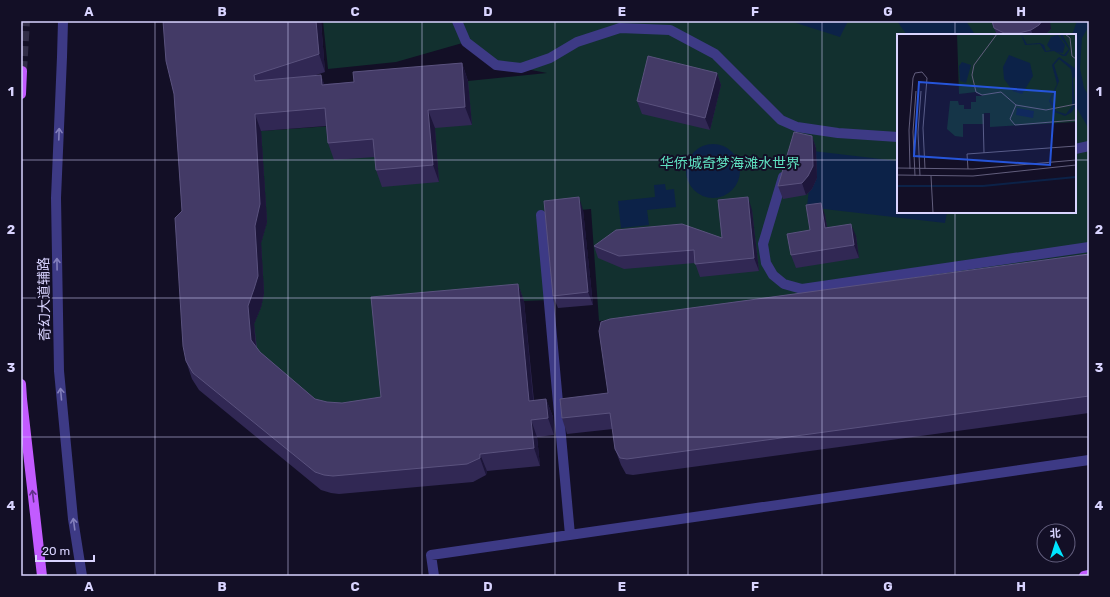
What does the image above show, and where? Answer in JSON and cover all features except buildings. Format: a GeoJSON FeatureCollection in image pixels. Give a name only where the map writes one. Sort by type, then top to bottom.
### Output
{"type":"FeatureCollection","features":[{"type":"Feature","properties":{"kind":"main road"},"geometry":{"type":"LineString","coordinates":[[21,94],[22,71]]}},
{"type":"Feature","properties":{"kind":"main road"},"geometry":{"type":"LineString","coordinates":[[21,384],[42,576]]}},
{"type":"Feature","properties":{"kind":"main road"},"geometry":{"type":"LineString","coordinates":[[1084,576],[1089,575]]}},
{"type":"Feature","properties":{"kind":"street","name":"奇幻大道辅路"},"geometry":{"type":"LineString","coordinates":[[63,21],[56,198],[59,370],[73,519],[82,576]]}},
{"type":"Feature","properties":{"kind":"street"},"geometry":{"type":"LineString","coordinates":[[457,21],[466,42],[496,65],[521,68],[550,58],[577,42],[620,28],[670,30],[715,54],[781,120],[796,130],[897,137]]}},
{"type":"Feature","properties":{"kind":"street"},"geometry":{"type":"LineString","coordinates":[[1076,149],[1089,146]]}},
{"type":"Feature","properties":{"kind":"street"},"geometry":{"type":"LineString","coordinates":[[784,171],[764,244],[766,262],[773,275],[784,284],[802,289],[1089,247]]}},
{"type":"Feature","properties":{"kind":"street"},"geometry":{"type":"LineString","coordinates":[[541,215],[570,535]]}},
{"type":"Feature","properties":{"kind":"street"},"geometry":{"type":"LineString","coordinates":[[434,576],[431,555],[1089,460]]}},
{"type":"Feature","properties":{"kind":"green space","name":"华侨城奇梦海滩水世界"},"geometry":{"type":"Polygon","coordinates":[[[323,21],[1089,21],[1089,258],[804,298],[599,321],[591,209],[548,213],[549,300],[524,301],[388,414],[334,420],[257,358],[254,324],[261,307],[264,293],[261,243],[267,222],[261,131],[331,126],[435,128],[468,81],[547,73],[496,65],[466,42],[396,62],[328,69],[323,21]]]}},
{"type":"Feature","properties":{"kind":"water"},"geometry":{"type":"Polygon","coordinates":[[[790,21],[848,21],[840,37],[790,21]]]}},
{"type":"Feature","properties":{"kind":"water"},"geometry":{"type":"Polygon","coordinates":[[[897,21],[966,21],[974,33],[972,34],[906,34],[897,21]]]}},
{"type":"Feature","properties":{"kind":"water"},"geometry":{"type":"Polygon","coordinates":[[[1077,21],[1089,21],[1089,26],[1082,38],[1080,68],[1084,88],[1089,96],[1089,129],[1076,107],[1076,34],[1072,34],[1077,21]]]}},
{"type":"Feature","properties":{"kind":"water"},"geometry":{"type":"Polygon","coordinates":[[[713,144],[723,146],[732,152],[738,161],[740,171],[738,181],[732,190],[723,196],[713,198],[703,196],[694,190],[688,181],[686,171],[688,161],[694,152],[703,146],[713,144]]]}},
{"type":"Feature","properties":{"kind":"water"},"geometry":{"type":"Polygon","coordinates":[[[813,151],[897,161],[897,213],[947,213],[945,223],[807,207],[813,151]]]}},
{"type":"Feature","properties":{"kind":"water"},"geometry":{"type":"Polygon","coordinates":[[[665,184],[666,190],[674,189],[676,207],[647,210],[649,225],[621,228],[618,201],[655,197],[654,185],[665,184]]]}},
{"type":"Feature","properties":{"kind":"tunnel"},"geometry":{"type":"LineString","coordinates":[[22,71],[25,21]]}}]}
